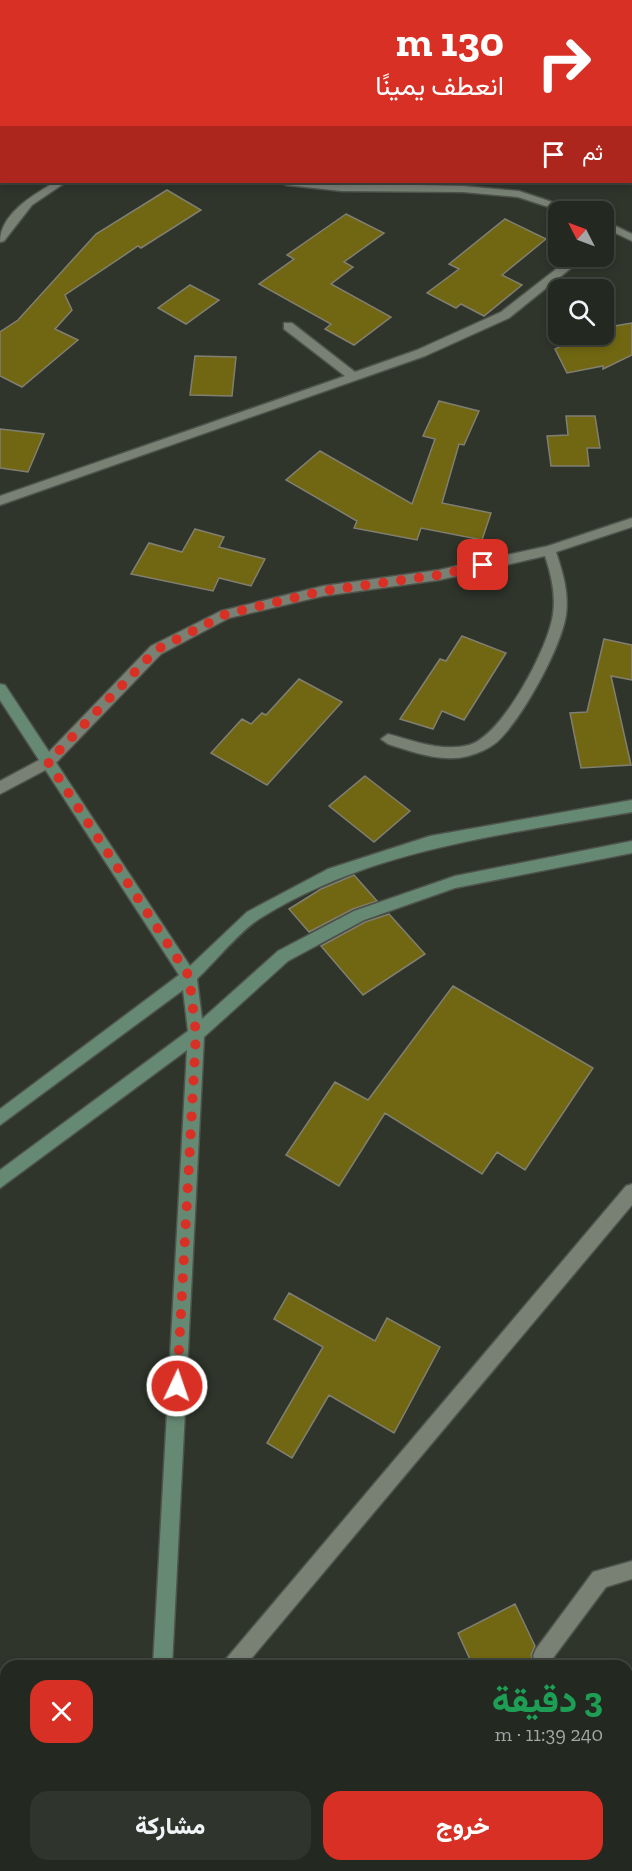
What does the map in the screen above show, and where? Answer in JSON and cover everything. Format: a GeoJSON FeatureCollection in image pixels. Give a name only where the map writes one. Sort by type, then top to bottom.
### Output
{"type":"FeatureCollection","features":[{"type":"Feature","properties":{"kind":"main road"},"geometry":{"type":"LineString","coordinates":[[0,689],[189,976],[196,1034],[163,1660]]}},
{"type":"Feature","properties":{"kind":"main road"},"geometry":{"type":"LineString","coordinates":[[0,1118],[189,976],[252,916],[333,873],[430,842],[632,806]]}},
{"type":"Feature","properties":{"kind":"main road"},"geometry":{"type":"LineString","coordinates":[[0,1180],[196,1034],[283,956],[359,915],[455,882],[632,847]]}},
{"type":"Feature","properties":{"kind":"street"},"geometry":{"type":"LineString","coordinates":[[0,239],[28,203],[59,183]]}},
{"type":"Feature","properties":{"kind":"street"},"geometry":{"type":"LineString","coordinates":[[295,183],[342,188],[474,190],[519,194],[548,203]]}},
{"type":"Feature","properties":{"kind":"street"},"geometry":{"type":"LineString","coordinates":[[616,230],[632,238]]}},
{"type":"Feature","properties":{"kind":"street"},"geometry":{"type":"LineString","coordinates":[[0,501],[421,353],[505,315],[567,267]]}},
{"type":"Feature","properties":{"kind":"street"},"geometry":{"type":"LineString","coordinates":[[288,326],[354,376]]}},
{"type":"Feature","properties":{"kind":"street"},"geometry":{"type":"LineString","coordinates":[[0,788],[48,762],[156,650],[226,614],[323,591],[439,575],[549,550],[632,522]]}},
{"type":"Feature","properties":{"kind":"street"},"geometry":{"type":"LineString","coordinates":[[388,740],[436,752],[451,753],[477,747],[498,733],[547,659],[556,640],[561,600],[560,582],[549,550]]}},
{"type":"Feature","properties":{"kind":"street"},"geometry":{"type":"LineString","coordinates":[[238,1660],[632,1192]]}},
{"type":"Feature","properties":{"kind":"street"},"geometry":{"type":"LineString","coordinates":[[544,1660],[543,1656],[600,1579],[632,1570]]}},
{"type":"Feature","properties":{"kind":"building"},"geometry":{"type":"Polygon","coordinates":[[[167,190],[201,210],[141,248],[138,246],[65,295],[72,310],[55,329],[78,340],[22,387],[0,376],[0,332],[18,320],[96,234],[167,190]]]}},
{"type":"Feature","properties":{"kind":"building"},"geometry":{"type":"Polygon","coordinates":[[[346,214],[384,233],[344,262],[353,267],[331,284],[391,317],[354,345],[325,329],[331,324],[259,284],[294,259],[287,255],[346,214]]]}},
{"type":"Feature","properties":{"kind":"building"},"geometry":{"type":"Polygon","coordinates":[[[505,219],[546,239],[502,275],[522,285],[484,316],[461,304],[456,308],[427,293],[459,269],[449,264],[505,219]]]}},
{"type":"Feature","properties":{"kind":"building"},"geometry":{"type":"Polygon","coordinates":[[[190,285],[219,300],[186,324],[158,308],[190,285]]]}},
{"type":"Feature","properties":{"kind":"building"},"geometry":{"type":"Polygon","coordinates":[[[632,323],[632,355],[603,369],[603,366],[567,373],[555,349],[563,345],[614,345],[614,326],[632,323]]]}},
{"type":"Feature","properties":{"kind":"building"},"geometry":{"type":"Polygon","coordinates":[[[195,356],[236,357],[232,396],[190,395],[195,356]]]}},
{"type":"Feature","properties":{"kind":"building"},"geometry":{"type":"Polygon","coordinates":[[[439,401],[479,411],[464,445],[459,444],[442,503],[491,513],[482,540],[421,528],[417,540],[354,528],[357,521],[286,480],[320,451],[412,504],[435,439],[423,436],[439,401]]]}},
{"type":"Feature","properties":{"kind":"building"},"geometry":{"type":"Polygon","coordinates":[[[566,416],[595,416],[600,448],[587,448],[589,466],[551,466],[547,436],[568,435],[566,416]]]}},
{"type":"Feature","properties":{"kind":"building"},"geometry":{"type":"Polygon","coordinates":[[[0,429],[44,434],[28,472],[0,468],[0,429]]]}},
{"type":"Feature","properties":{"kind":"building"},"geometry":{"type":"Polygon","coordinates":[[[195,529],[224,537],[219,547],[265,559],[251,586],[219,578],[213,591],[131,574],[149,543],[182,552],[195,529]]]}},
{"type":"Feature","properties":{"kind":"building"},"geometry":{"type":"Polygon","coordinates":[[[462,636],[506,653],[464,720],[442,711],[433,729],[400,719],[440,659],[446,661],[462,636]]]}},
{"type":"Feature","properties":{"kind":"building"},"geometry":{"type":"Polygon","coordinates":[[[604,639],[632,645],[632,680],[611,676],[631,765],[581,768],[570,713],[587,712],[604,639]]]}},
{"type":"Feature","properties":{"kind":"building"},"geometry":{"type":"Polygon","coordinates":[[[299,679],[342,702],[267,785],[211,753],[242,719],[251,724],[262,713],[266,715],[299,679]]]}},
{"type":"Feature","properties":{"kind":"building"},"geometry":{"type":"Polygon","coordinates":[[[365,776],[410,811],[374,842],[329,806],[365,776]]]}},
{"type":"Feature","properties":{"kind":"building"},"geometry":{"type":"Polygon","coordinates":[[[354,875],[377,901],[353,909],[309,932],[289,909],[321,889],[354,875]]]}},
{"type":"Feature","properties":{"kind":"building"},"geometry":{"type":"Polygon","coordinates":[[[389,914],[425,954],[363,995],[321,946],[365,922],[389,914]]]}},
{"type":"Feature","properties":{"kind":"building"},"geometry":{"type":"Polygon","coordinates":[[[453,986],[593,1068],[525,1170],[497,1152],[482,1174],[385,1113],[339,1186],[286,1155],[335,1082],[368,1100],[453,986]]]}},
{"type":"Feature","properties":{"kind":"building"},"geometry":{"type":"Polygon","coordinates":[[[289,1293],[375,1341],[387,1318],[440,1347],[394,1433],[329,1395],[292,1458],[267,1443],[323,1347],[274,1319],[289,1293]]]}},
{"type":"Feature","properties":{"kind":"building"},"geometry":{"type":"Polygon","coordinates":[[[515,1604],[535,1646],[531,1655],[533,1660],[470,1660],[458,1633],[515,1604]]]}},
{"type":"Feature","properties":{"kind":"route"},"geometry":{"type":"LineString","coordinates":[[177,1386],[196,1034],[189,976],[48,762],[156,650],[226,614],[323,591],[439,575],[483,565]]}}]}
